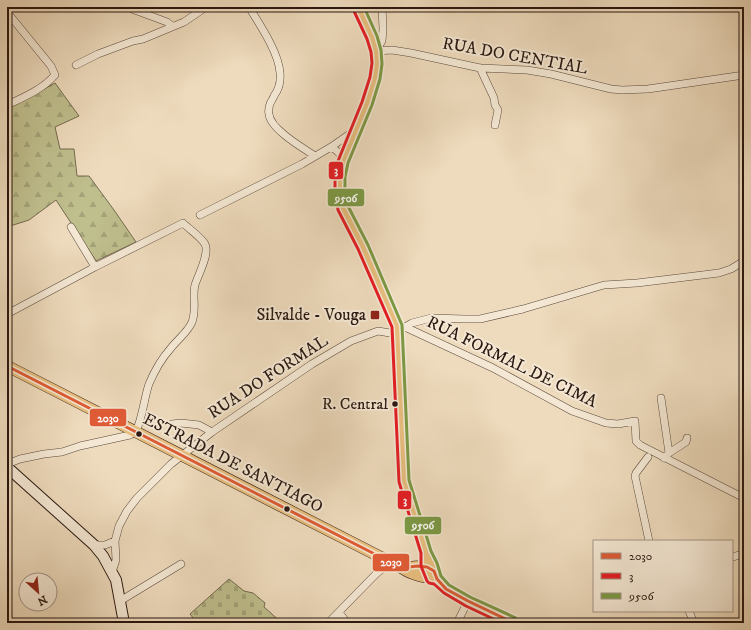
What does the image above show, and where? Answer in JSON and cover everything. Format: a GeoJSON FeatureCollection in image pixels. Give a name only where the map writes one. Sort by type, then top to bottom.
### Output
{"type":"FeatureCollection","features":[{"type":"Feature","properties":{"kind":"main road"},"geometry":{"type":"LineString","coordinates":[[358,7],[372,37],[376,51],[377,64],[375,78],[367,104],[343,162],[340,177],[340,192],[343,208],[363,247],[400,330],[404,481],[427,567]]}},
{"type":"Feature","properties":{"kind":"main road","name":"ESTRADA DE SANTIAGO"},"geometry":{"type":"LineString","coordinates":[[7,366],[407,571],[427,567],[446,589],[514,623]]}},
{"type":"Feature","properties":{"kind":"main road"},"geometry":{"type":"LineString","coordinates":[[7,467],[94,545],[103,556],[116,580],[124,623]]}},
{"type":"Feature","properties":{"kind":"street"},"geometry":{"type":"LineString","coordinates":[[76,65],[98,54],[133,41],[143,39],[184,22],[206,7]]}},
{"type":"Feature","properties":{"kind":"street"},"geometry":{"type":"LineString","coordinates":[[249,7],[272,47],[280,72],[280,84],[270,103],[268,114],[282,133],[315,156]]}},
{"type":"Feature","properties":{"kind":"street"},"geometry":{"type":"LineString","coordinates":[[376,51],[382,41],[382,7]]}},
{"type":"Feature","properties":{"kind":"street"},"geometry":{"type":"LineString","coordinates":[[132,9],[167,22],[172,26]]}},
{"type":"Feature","properties":{"kind":"street"},"geometry":{"type":"LineString","coordinates":[[7,12],[51,66],[55,75],[49,82],[7,105]]}},
{"type":"Feature","properties":{"kind":"street","name":"RUA DO CENTIAL"},"geometry":{"type":"LineString","coordinates":[[376,51],[392,50],[411,53],[480,68],[527,70],[611,89],[622,90],[648,89],[744,75]]}},
{"type":"Feature","properties":{"kind":"street"},"geometry":{"type":"LineString","coordinates":[[480,68],[498,110],[495,125]]}},
{"type":"Feature","properties":{"kind":"street"},"geometry":{"type":"LineString","coordinates":[[200,215],[315,156],[350,135],[356,129]]}},
{"type":"Feature","properties":{"kind":"street"},"geometry":{"type":"LineString","coordinates":[[331,147],[342,156],[343,162]]}},
{"type":"Feature","properties":{"kind":"street"},"geometry":{"type":"LineString","coordinates":[[7,314],[95,267],[183,223],[205,244],[206,249],[201,272],[194,288],[195,313],[192,323],[171,347],[149,384],[144,398],[138,427],[135,432],[130,435],[80,446],[62,452],[20,459],[7,464]]}},
{"type":"Feature","properties":{"kind":"street"},"geometry":{"type":"LineString","coordinates":[[72,226],[95,267]]}},
{"type":"Feature","properties":{"kind":"street"},"geometry":{"type":"LineString","coordinates":[[400,330],[412,322],[431,318],[480,319],[523,310],[604,285],[637,283],[719,273],[731,269],[744,261]]}},
{"type":"Feature","properties":{"kind":"street","name":"RUA DO FORMAL"},"geometry":{"type":"LineString","coordinates":[[114,541],[124,516],[137,498],[162,472],[212,432],[312,364],[351,341],[378,331],[400,330]]}},
{"type":"Feature","properties":{"kind":"street","name":"RUA FORMAL DE CIMA"},"geometry":{"type":"LineString","coordinates":[[400,330],[493,368],[572,411],[606,424],[618,424],[635,421],[636,441],[640,445],[667,456]]}},
{"type":"Feature","properties":{"kind":"street"},"geometry":{"type":"LineString","coordinates":[[661,398],[667,456]]}},
{"type":"Feature","properties":{"kind":"street"},"geometry":{"type":"LineString","coordinates":[[172,424],[181,423],[199,425],[212,432]]}},
{"type":"Feature","properties":{"kind":"street"},"geometry":{"type":"LineString","coordinates":[[667,456],[686,442],[687,438]]}},
{"type":"Feature","properties":{"kind":"street"},"geometry":{"type":"LineString","coordinates":[[667,456],[744,498]]}},
{"type":"Feature","properties":{"kind":"street"},"geometry":{"type":"LineString","coordinates":[[648,457],[635,476],[649,540]]}},
{"type":"Feature","properties":{"kind":"street"},"geometry":{"type":"LineString","coordinates":[[94,545],[106,546],[114,541],[116,560],[112,572]]}},
{"type":"Feature","properties":{"kind":"street"},"geometry":{"type":"LineString","coordinates":[[733,557],[744,554]]}},
{"type":"Feature","properties":{"kind":"street"},"geometry":{"type":"LineString","coordinates":[[328,623],[376,574],[390,562]]}},
{"type":"Feature","properties":{"kind":"street"},"geometry":{"type":"LineString","coordinates":[[120,601],[181,564]]}},
{"type":"Feature","properties":{"kind":"street"},"geometry":{"type":"LineString","coordinates":[[457,623],[468,601]]}},
{"type":"Feature","properties":{"kind":"street"},"geometry":{"type":"LineString","coordinates":[[338,612],[347,623]]}},
{"type":"Feature","properties":{"kind":"street"},"geometry":{"type":"LineString","coordinates":[[689,612],[694,623]]}},
{"type":"Feature","properties":{"kind":"green space"},"geometry":{"type":"Polygon","coordinates":[[[55,83],[79,116],[55,127],[60,149],[74,149],[77,176],[89,176],[136,242],[96,261],[56,200],[29,220],[7,227],[7,109],[55,83]]]}},
{"type":"Feature","properties":{"kind":"green space"},"geometry":{"type":"Polygon","coordinates":[[[229,579],[244,591],[253,593],[265,603],[264,607],[282,623],[197,623],[190,614],[229,579]]]}},
{"type":"Feature","properties":{"kind":"transit line","name":"9506"},"geometry":{"type":"LineString","coordinates":[[364,7],[377,36],[381,50],[382,64],[380,79],[372,105],[348,163],[345,177],[345,192],[348,206],[368,245],[402,325],[409,480],[431,551],[441,576],[449,585],[470,597],[516,618]]}},
{"type":"Feature","properties":{"kind":"transit line","name":"3"},"geometry":{"type":"LineString","coordinates":[[353,9],[367,39],[371,52],[372,63],[370,77],[362,102],[338,161],[335,177],[335,192],[338,210],[358,249],[392,327],[399,482],[421,553],[421,566],[427,581],[434,584],[444,593],[466,606],[502,623]]}},
{"type":"Feature","properties":{"kind":"transit line","name":"2030"},"geometry":{"type":"LineString","coordinates":[[7,366],[402,568],[417,566],[427,567],[434,571],[437,579],[446,589],[514,623]]}},
{"type":"Feature","properties":{"kind":"place","name":"Silvalde - Vouga"},"geometry":{"type":"Point","coordinates":[375,315]}},
{"type":"Feature","properties":{"kind":"place","name":"R. Central"},"geometry":{"type":"Point","coordinates":[395,404]}}]}
